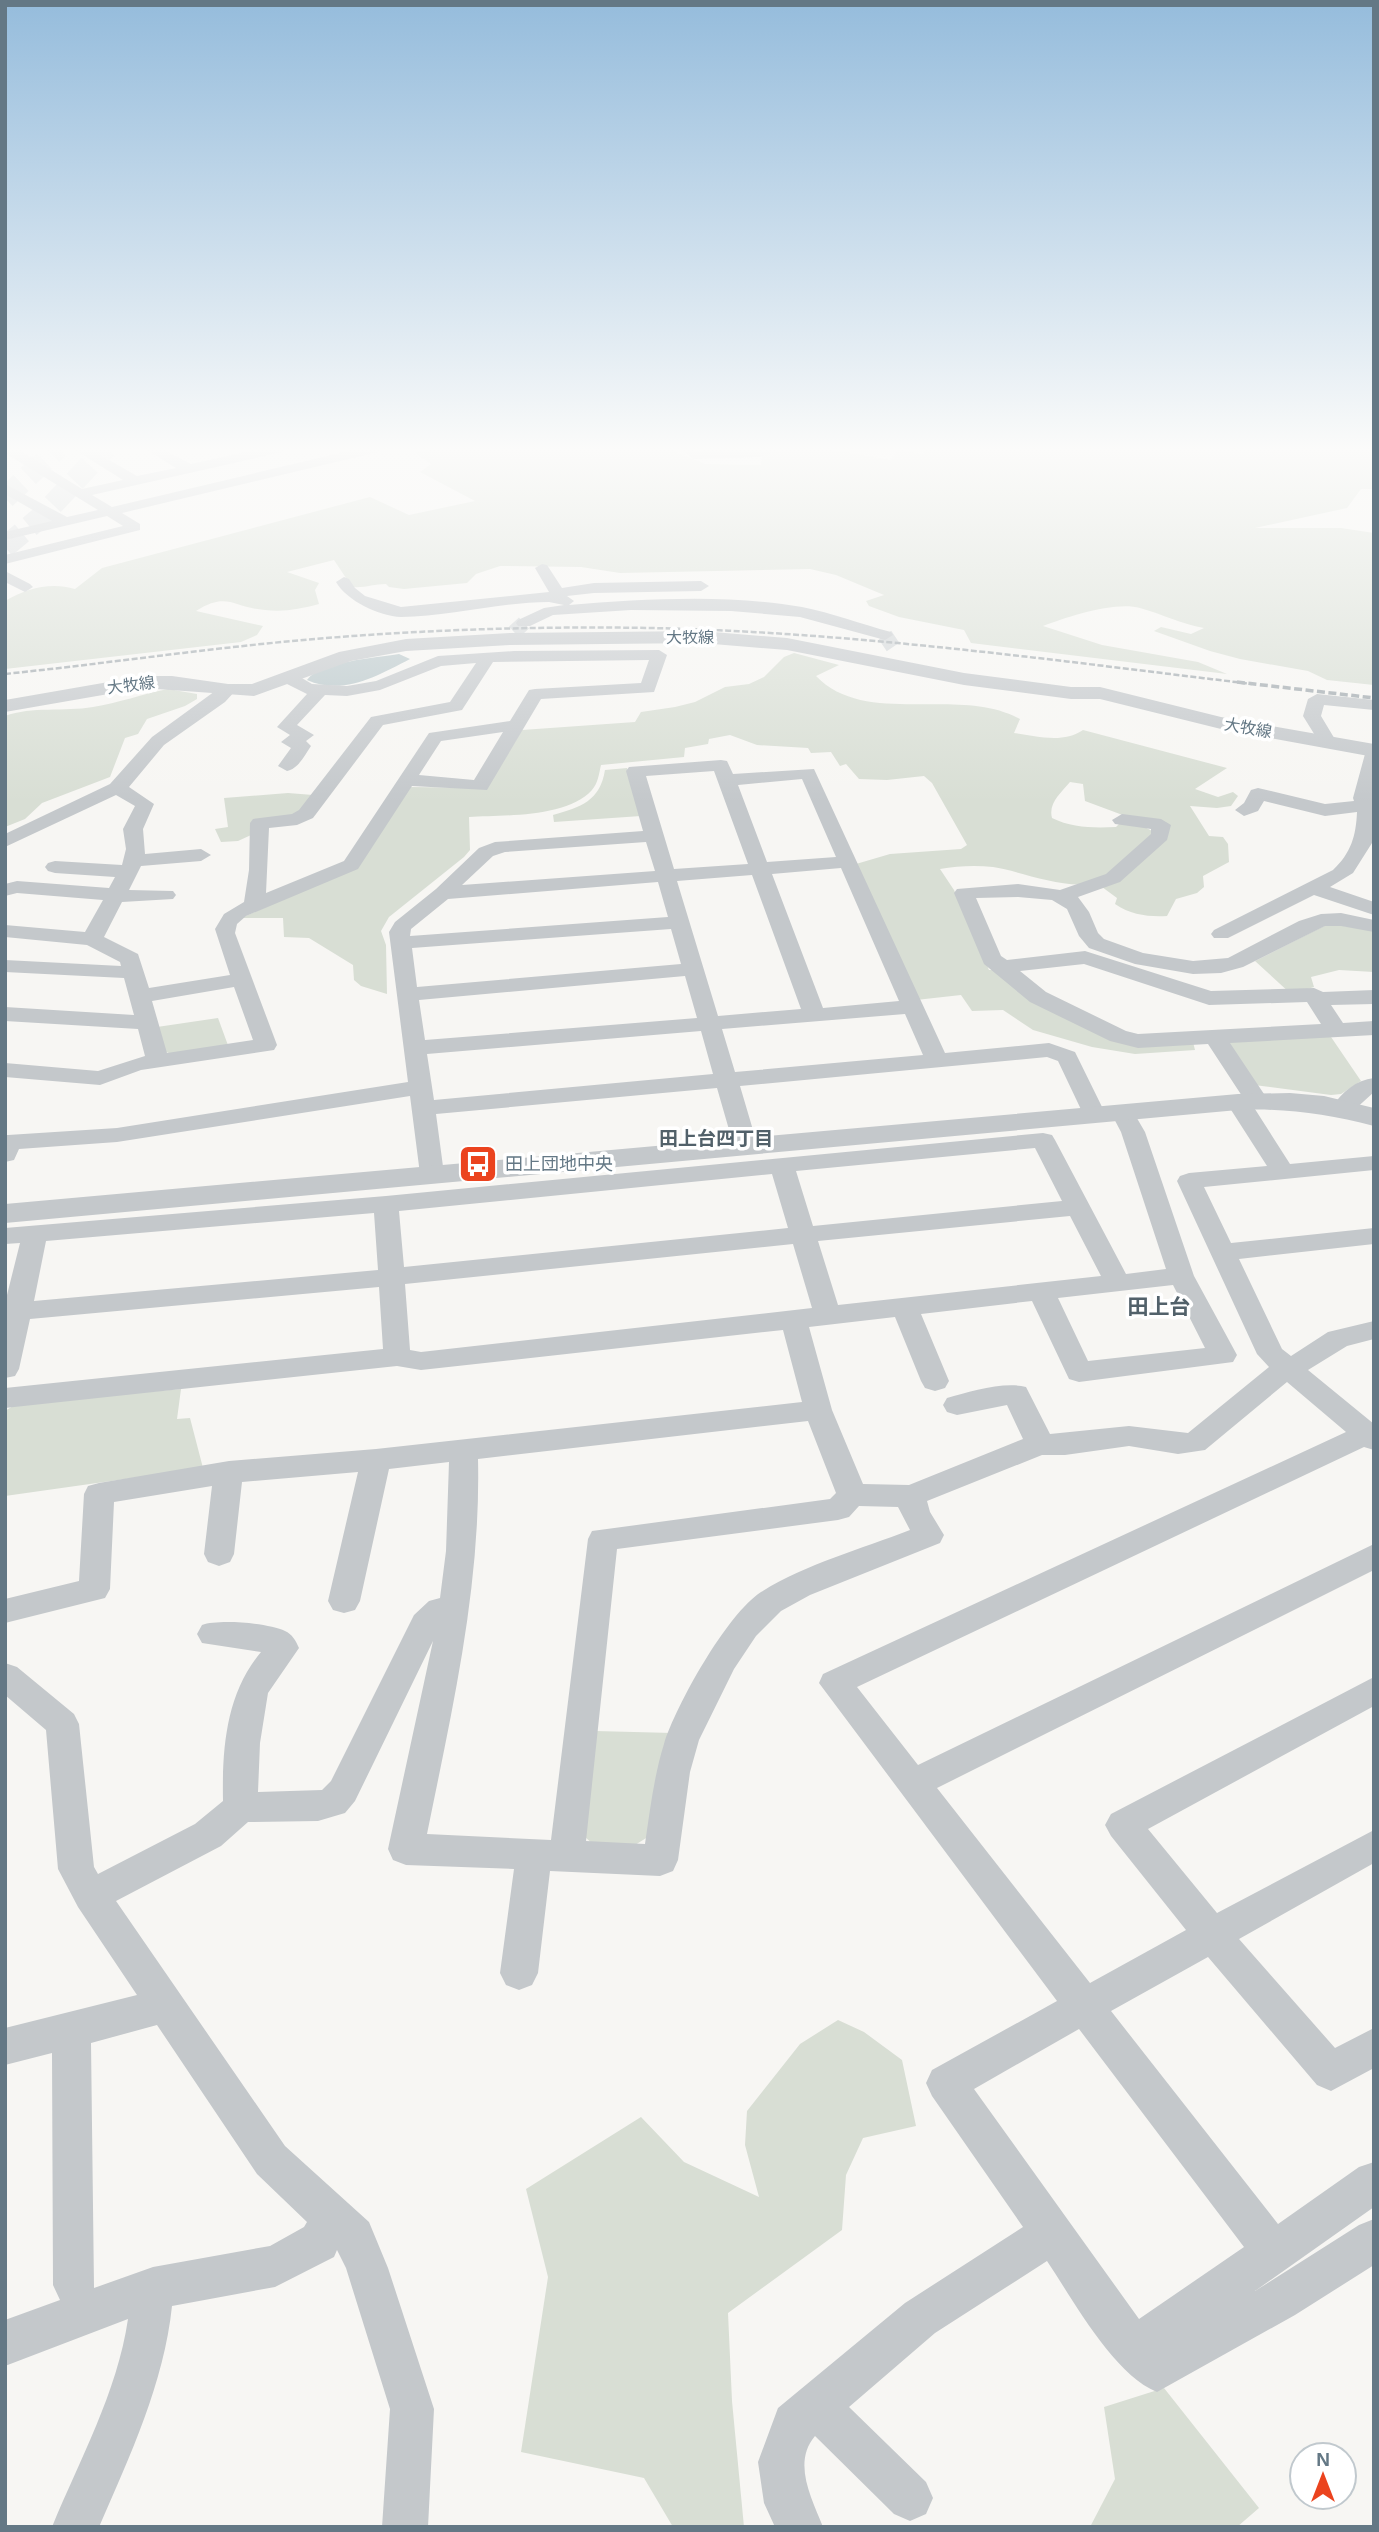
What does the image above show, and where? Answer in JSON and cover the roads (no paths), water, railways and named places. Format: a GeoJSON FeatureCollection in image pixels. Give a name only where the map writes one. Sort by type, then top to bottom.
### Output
{"type":"FeatureCollection","features":[{"type":"Feature","properties":{"kind":"street"},"geometry":{"type":"LineString","coordinates":[[542,568],[556,600],[603,603],[616,607]]}},
{"type":"Feature","properties":{"kind":"street"},"geometry":{"type":"LineString","coordinates":[[5,575],[25,587]]}},
{"type":"Feature","properties":{"kind":"street"},"geometry":{"type":"LineString","coordinates":[[344,582],[349,591],[359,599],[400,612],[556,596],[633,593],[709,594],[838,604]]}},
{"type":"Feature","properties":{"kind":"street"},"geometry":{"type":"LineString","coordinates":[[556,596],[594,588],[701,586]]}},
{"type":"Feature","properties":{"kind":"street"},"geometry":{"type":"LineString","coordinates":[[516,631],[550,611],[616,607],[732,606],[801,612],[887,645],[899,624]]}},
{"type":"Feature","properties":{"kind":"street","name":"大牧線"},"geometry":{"type":"LineString","coordinates":[[5,706],[143,682],[188,683],[228,690],[254,690],[332,660],[365,651],[516,631],[730,638],[810,648],[887,645],[976,680],[1114,696],[1221,723],[1327,741],[1374,753]]}},
{"type":"Feature","properties":{"kind":"street"},"geometry":{"type":"LineString","coordinates":[[289,678],[296,685],[319,691],[367,688],[438,661],[488,657],[659,655],[648,688],[536,694],[480,786],[407,780]]}},
{"type":"Feature","properties":{"kind":"street"},"geometry":{"type":"LineString","coordinates":[[254,906],[259,870],[260,823],[297,819],[306,814],[377,721],[456,706],[488,657]]}},
{"type":"Feature","properties":{"kind":"street"},"geometry":{"type":"LineString","coordinates":[[5,841],[117,788],[148,751],[182,722],[203,710],[228,690]]}},
{"type":"Feature","properties":{"kind":"street"},"geometry":{"type":"LineString","coordinates":[[287,766],[302,746],[290,742],[305,735],[286,727],[319,691]]}},
{"type":"Feature","properties":{"kind":"street"},"geometry":{"type":"LineString","coordinates":[[1327,741],[1312,716],[1317,699],[1374,705]]}},
{"type":"Feature","properties":{"kind":"street"},"geometry":{"type":"LineString","coordinates":[[5,1070],[100,1078],[136,1064],[266,1045],[225,933],[225,926],[239,912],[351,865],[435,737],[517,725]]}},
{"type":"Feature","properties":{"kind":"street"},"geometry":{"type":"LineString","coordinates":[[1370,804],[1362,799],[1374,753]]}},
{"type":"Feature","properties":{"kind":"street"},"geometry":{"type":"LineString","coordinates":[[746,1147],[635,771],[721,765],[814,1014]]}},
{"type":"Feature","properties":{"kind":"street"},"geometry":{"type":"LineString","coordinates":[[727,779],[807,773],[937,1061]]}},
{"type":"Feature","properties":{"kind":"street"},"geometry":{"type":"LineString","coordinates":[[92,939],[132,867],[133,829],[145,804],[117,788]]}},
{"type":"Feature","properties":{"kind":"street"},"geometry":{"type":"LineString","coordinates":[[1244,810],[1251,807],[1258,794],[1325,810],[1370,804]]}},
{"type":"Feature","properties":{"kind":"street"},"geometry":{"type":"LineString","coordinates":[[1221,934],[1340,874],[1352,864],[1364,844],[1370,804]]}},
{"type":"Feature","properties":{"kind":"street"},"geometry":{"type":"LineString","coordinates":[[1122,820],[1161,825],[1160,835],[1114,878],[1062,896],[1024,892],[964,893],[992,959],[1038,997],[1118,1036],[1138,1041],[1374,1028]]}},
{"type":"Feature","properties":{"kind":"street"},"geometry":{"type":"LineString","coordinates":[[432,1174],[399,932],[402,926],[443,893],[486,852],[502,846],[653,835]]}},
{"type":"Feature","properties":{"kind":"street"},"geometry":{"type":"LineString","coordinates":[[55,867],[132,867],[201,855]]}},
{"type":"Feature","properties":{"kind":"street"},"geometry":{"type":"LineString","coordinates":[[443,893],[847,862]]}},
{"type":"Feature","properties":{"kind":"street"},"geometry":{"type":"LineString","coordinates":[[6,888],[114,896],[166,895]]}},
{"type":"Feature","properties":{"kind":"street"},"geometry":{"type":"LineString","coordinates":[[1313,888],[1374,909]]}},
{"type":"Feature","properties":{"kind":"street"},"geometry":{"type":"LineString","coordinates":[[1062,896],[1076,906],[1089,937],[1098,945],[1121,954],[1190,967],[1208,968],[1235,963],[1322,920],[1342,920],[1374,926]]}},
{"type":"Feature","properties":{"kind":"street"},"geometry":{"type":"LineString","coordinates":[[401,943],[679,922]]}},
{"type":"Feature","properties":{"kind":"street"},"geometry":{"type":"LineString","coordinates":[[5,931],[92,939],[131,958],[158,1061]]}},
{"type":"Feature","properties":{"kind":"street"},"geometry":{"type":"LineString","coordinates":[[1004,967],[1085,957],[1209,999],[1314,995],[1336,1030]]}},
{"type":"Feature","properties":{"kind":"street"},"geometry":{"type":"LineString","coordinates":[[5,966],[112,973],[134,971]]}},
{"type":"Feature","properties":{"kind":"street"},"geometry":{"type":"LineString","coordinates":[[408,994],[693,969]]}},
{"type":"Feature","properties":{"kind":"street"},"geometry":{"type":"LineString","coordinates":[[140,996],[243,979]]}},
{"type":"Feature","properties":{"kind":"street"},"geometry":{"type":"LineString","coordinates":[[1316,999],[1374,997]]}},
{"type":"Feature","properties":{"kind":"street"},"geometry":{"type":"LineString","coordinates":[[415,1048],[911,1007]]}},
{"type":"Feature","properties":{"kind":"street"},"geometry":{"type":"LineString","coordinates":[[5,1014],[148,1023]]}},
{"type":"Feature","properties":{"kind":"street"},"geometry":{"type":"LineString","coordinates":[[1215,1037],[1283,1172]]}},
{"type":"Feature","properties":{"kind":"street"},"geometry":{"type":"LineString","coordinates":[[5,1154],[8,1142],[117,1135],[422,1098],[726,1080],[1049,1050],[1067,1057],[1108,1114],[1133,1132],[1181,1276],[1223,1355],[1079,1372],[1042,1293]]}},
{"type":"Feature","properties":{"kind":"street"},"geometry":{"type":"LineString","coordinates":[[1343,1107],[1366,1086],[1374,1085]]}},
{"type":"Feature","properties":{"kind":"street"},"geometry":{"type":"LineString","coordinates":[[5,1214],[1247,1101],[1300,1101],[1343,1107],[1374,1117]]}},
{"type":"Feature","properties":{"kind":"street"},"geometry":{"type":"LineString","coordinates":[[5,1236],[386,1204],[1043,1140],[1118,1283]]}},
{"type":"Feature","properties":{"kind":"street"},"geometry":{"type":"LineString","coordinates":[[1273,2251],[835,1683],[1370,1437],[1271,1354],[1189,1181],[1374,1163]]}},
{"type":"Feature","properties":{"kind":"street"},"geometry":{"type":"LineString","coordinates":[[782,1165],[828,1316]]}},
{"type":"Feature","properties":{"kind":"street"},"geometry":{"type":"LineString","coordinates":[[386,1204],[397,1357]]}},
{"type":"Feature","properties":{"kind":"street"},"geometry":{"type":"LineString","coordinates":[[12,1312],[390,1278],[1077,1206]]}},
{"type":"Feature","properties":{"kind":"street"},"geometry":{"type":"LineString","coordinates":[[5,1369],[12,1312],[35,1234]]}},
{"type":"Feature","properties":{"kind":"street"},"geometry":{"type":"LineString","coordinates":[[1223,1252],[1374,1236]]}},
{"type":"Feature","properties":{"kind":"street"},"geometry":{"type":"LineString","coordinates":[[5,1398],[397,1357],[421,1361],[1181,1276]]}},
{"type":"Feature","properties":{"kind":"street"},"geometry":{"type":"LineString","coordinates":[[905,1308],[935,1381]]}},
{"type":"Feature","properties":{"kind":"street"},"geometry":{"type":"LineString","coordinates":[[794,1320],[818,1409],[852,1495]]}},
{"type":"Feature","properties":{"kind":"street"},"geometry":{"type":"LineString","coordinates":[[519,1973],[551,1856],[603,1539],[838,1509],[852,1495],[911,1496],[1040,1444],[1062,1447],[1129,1436],[1176,1446],[1195,1443],[1287,1367],[1303,1362],[1338,1339],[1374,1330]]}},
{"type":"Feature","properties":{"kind":"street"},"geometry":{"type":"LineString","coordinates":[[957,1405],[1016,1394],[1040,1444]]}},
{"type":"Feature","properties":{"kind":"street"},"geometry":{"type":"LineString","coordinates":[[5,1611],[94,1589],[99,1494],[229,1472],[376,1460],[818,1409]]}},
{"type":"Feature","properties":{"kind":"street"},"geometry":{"type":"LineString","coordinates":[[463,1450],[466,1498],[454,1609],[406,1849],[660,1860],[673,1772],[682,1740],[721,1661],[745,1626],[770,1601],[799,1586],[929,1535],[915,1514],[911,1496]]}},
{"type":"Feature","properties":{"kind":"street"},"geometry":{"type":"LineString","coordinates":[[344,1601],[376,1460]]}},
{"type":"Feature","properties":{"kind":"street"},"geometry":{"type":"LineString","coordinates":[[219,1554],[221,1519],[229,1472]]}},
{"type":"Feature","properties":{"kind":"street"},"geometry":{"type":"LineString","coordinates":[[914,1783],[1374,1556]]}},
{"type":"Feature","properties":{"kind":"street"},"geometry":{"type":"LineString","coordinates":[[92,1896],[208,1835],[241,1807],[318,1806],[333,1802],[343,1791],[425,1624],[440,1610],[454,1609]]}},
{"type":"Feature","properties":{"kind":"street"},"geometry":{"type":"LineString","coordinates":[[213,1634],[277,1641],[283,1648],[255,1684],[249,1702],[239,1784],[241,1807]]}},
{"type":"Feature","properties":{"kind":"street"},"geometry":{"type":"LineString","coordinates":[[1374,1690],[1123,1825],[1213,1936],[1331,2072],[1374,2046]]}},
{"type":"Feature","properties":{"kind":"street"},"geometry":{"type":"LineString","coordinates":[[12,1691],[62,1724],[76,1869],[92,1896],[271,2160],[354,2237],[412,2409],[405,2527]]}},
{"type":"Feature","properties":{"kind":"street"},"geometry":{"type":"LineString","coordinates":[[1374,1845],[946,2083],[1135,2349],[1157,2370],[1280,2300],[1374,2239]]}},
{"type":"Feature","properties":{"kind":"street"},"geometry":{"type":"LineString","coordinates":[[5,2048],[167,2004]]}},
{"type":"Feature","properties":{"kind":"street"},"geometry":{"type":"LineString","coordinates":[[71,2031],[74,2285]]}},
{"type":"Feature","properties":{"kind":"street"},"geometry":{"type":"LineString","coordinates":[[1135,2349],[1374,2182]]}},
{"type":"Feature","properties":{"kind":"street"},"geometry":{"type":"LineString","coordinates":[[5,2344],[153,2288],[275,2266],[318,2242],[332,2218]]}},
{"type":"Feature","properties":{"kind":"street"},"geometry":{"type":"LineString","coordinates":[[800,2527],[788,2504],[781,2462],[794,2424],[920,2318],[1052,2233]]}},
{"type":"Feature","properties":{"kind":"street"},"geometry":{"type":"LineString","coordinates":[[75,2527],[130,2399],[144,2348],[153,2288]]}},
{"type":"Feature","properties":{"kind":"street"},"geometry":{"type":"LineString","coordinates":[[815,2405],[910,2498]]}},
{"type":"Feature","properties":{"kind":"tunnel"},"geometry":{"type":"LineString","coordinates":[[514,632],[524,623]]}},
{"type":"Feature","properties":{"kind":"tunnel"},"geometry":{"type":"LineString","coordinates":[[885,635],[893,647]]}},
{"type":"Feature","properties":{"kind":"railway"},"geometry":{"type":"LineString","coordinates":[[5,674],[337,637],[516,628],[651,628],[877,641],[1252,684]]}},
{"type":"Feature","properties":{"kind":"railway"},"geometry":{"type":"LineString","coordinates":[[1237,682],[1374,698]]}},
{"type":"Feature","properties":{"kind":"place","name":"田上団地中央"},"geometry":{"type":"Point","coordinates":[478,1164]}},
{"type":"Feature","properties":{"kind":"district","name":"田上台四丁目"},"geometry":{"type":"Point","coordinates":[716,1138]}},
{"type":"Feature","properties":{"kind":"district","name":"田上台"},"geometry":{"type":"Point","coordinates":[1159,1306]}}]}
